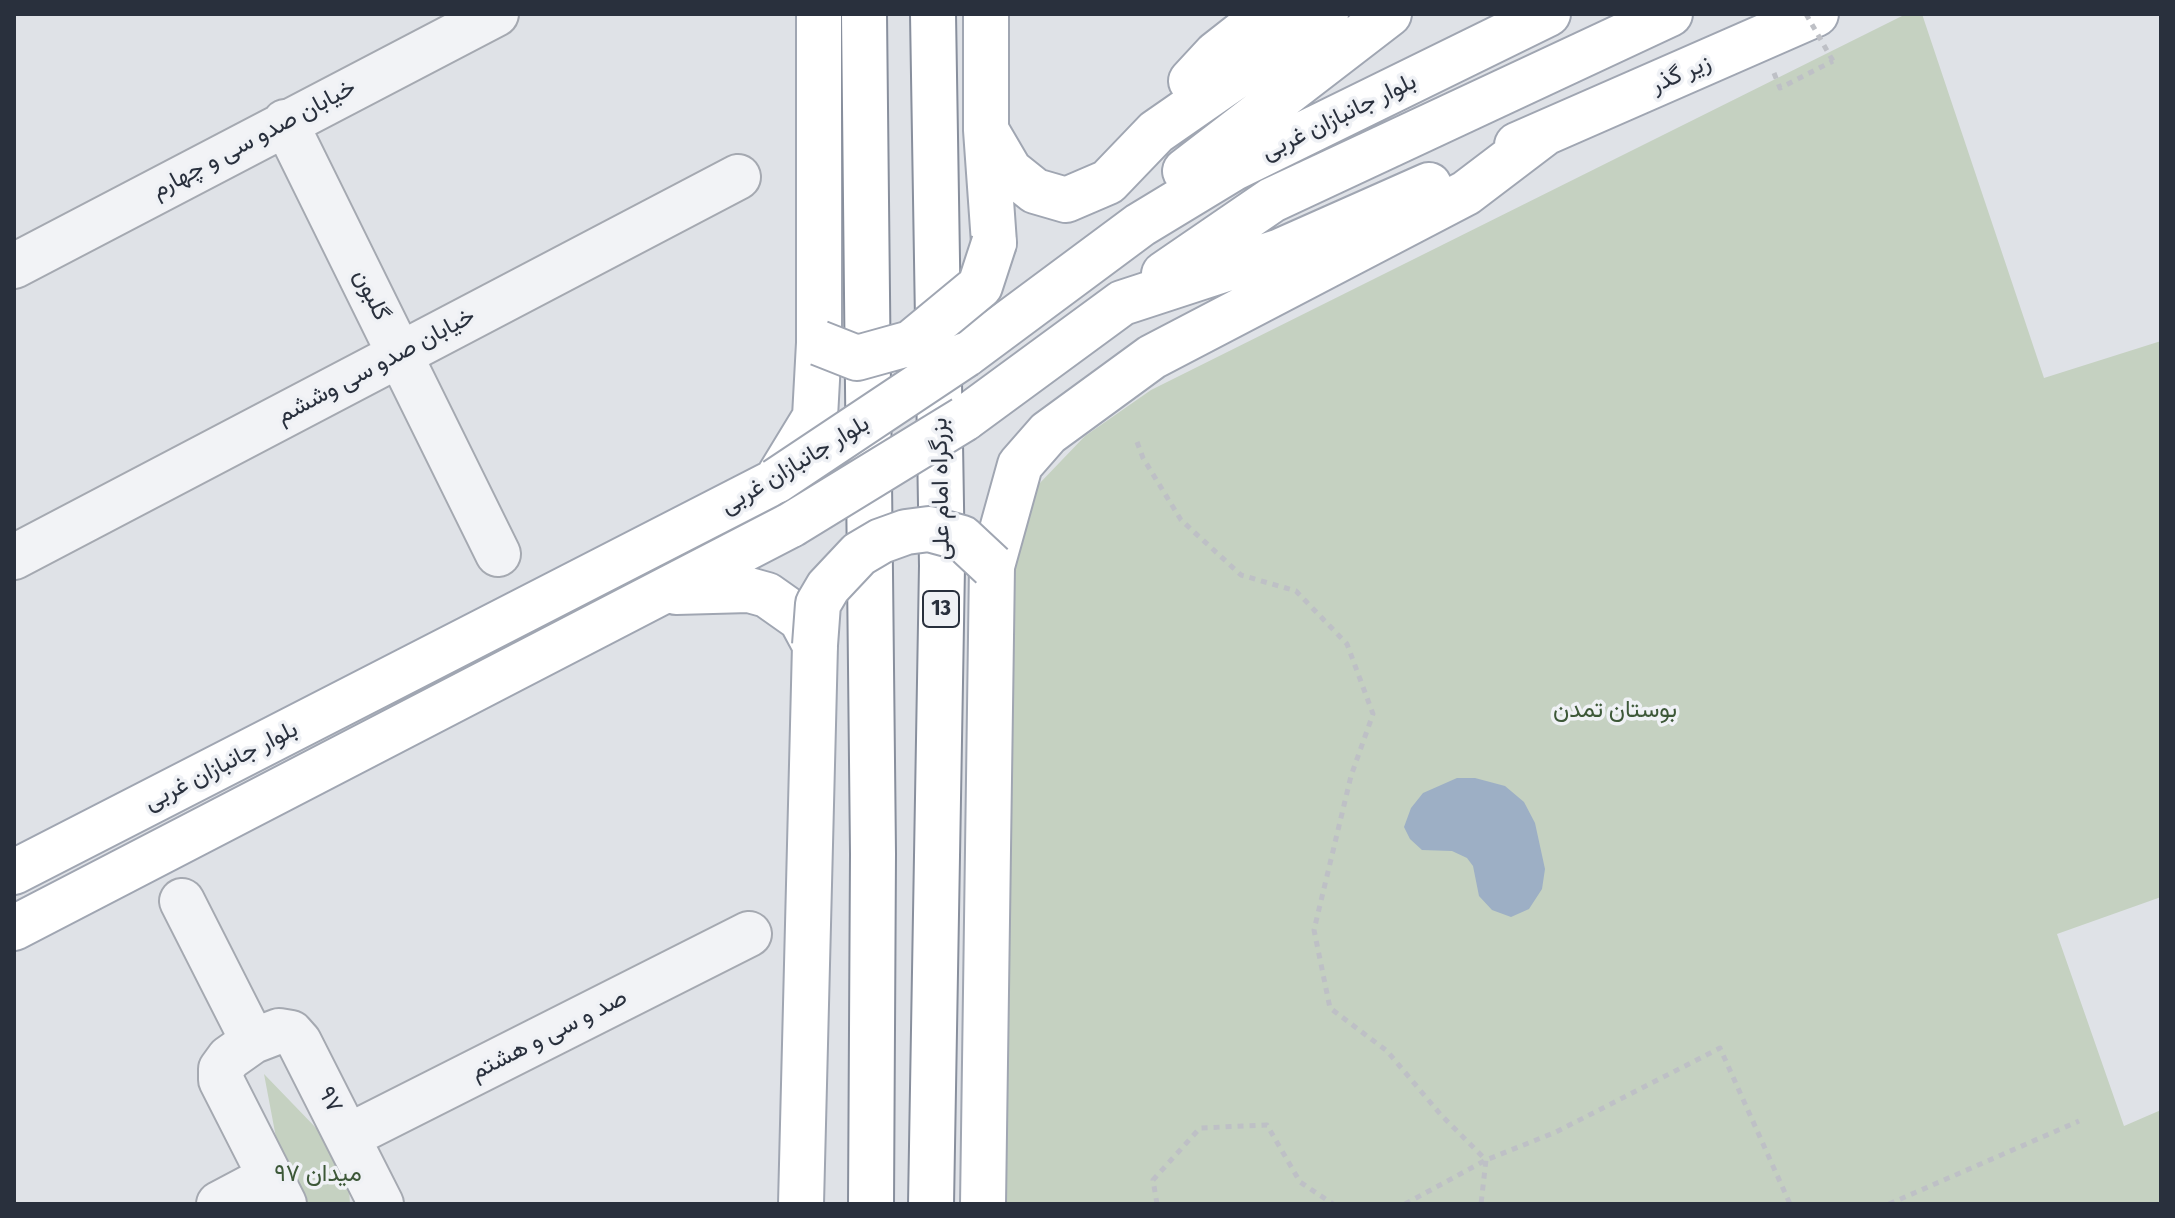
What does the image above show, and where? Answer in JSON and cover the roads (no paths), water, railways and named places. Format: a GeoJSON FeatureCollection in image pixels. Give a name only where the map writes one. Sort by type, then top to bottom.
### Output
{"type":"FeatureCollection","features":[{"type":"Feature","properties":{"kind":"main road"},"geometry":{"type":"LineString","coordinates":[[776,481],[815,417],[819,343],[819,14]]}},
{"type":"Feature","properties":{"kind":"main road"},"geometry":{"type":"LineString","coordinates":[[864,14],[873,854],[871,1204]]}},
{"type":"Feature","properties":{"kind":"main road","name":"بزرگراه امام علی"},"geometry":{"type":"LineString","coordinates":[[931,1204],[942,566],[933,14]]}},
{"type":"Feature","properties":{"kind":"main road"},"geometry":{"type":"LineString","coordinates":[[819,343],[857,358],[911,343],[980,286],[994,243],[986,130],[986,14]]}},
{"type":"Feature","properties":{"kind":"main road"},"geometry":{"type":"LineString","coordinates":[[1156,132],[1176,96],[1216,54],[1267,14]]}},
{"type":"Feature","properties":{"kind":"main road"},"geometry":{"type":"LineString","coordinates":[[986,130],[1010,171],[1035,191],[1066,200],[1108,182],[1156,132],[1326,14]]}},
{"type":"Feature","properties":{"kind":"main road"},"geometry":{"type":"LineString","coordinates":[[1140,225],[1185,170],[1389,14]]}},
{"type":"Feature","properties":{"kind":"main road","name":"بلوار جانبازان غربی"},"geometry":{"type":"LineString","coordinates":[[14,872],[776,481],[965,355],[1140,225],[1234,168],[1548,14]]}},
{"type":"Feature","properties":{"kind":"main road","name":"بلوار جانبازان غربی"},"geometry":{"type":"LineString","coordinates":[[14,928],[791,525],[964,419],[1122,303],[1272,200],[1670,14]]}},
{"type":"Feature","properties":{"kind":"main road","name":"زیر گذر"},"geometry":{"type":"LineString","coordinates":[[1545,133],[1816,14]]}},
{"type":"Feature","properties":{"kind":"main road"},"geometry":{"type":"LineString","coordinates":[[983,1204],[992,566],[1020,465],[1048,433],[1152,357],[1466,193],[1545,133]]}},
{"type":"Feature","properties":{"kind":"main road","name":"بلوار جانبازان غربی"},"geometry":{"type":"LineString","coordinates":[[1122,303],[1278,252],[1545,133]]}},
{"type":"Feature","properties":{"kind":"main road"},"geometry":{"type":"LineString","coordinates":[[801,1204],[818,604],[828,587],[859,554],[881,541],[906,532],[929,529],[962,538],[979,550],[992,566]]}},
{"type":"Feature","properties":{"kind":"main road"},"geometry":{"type":"LineString","coordinates":[[666,592],[749,590],[767,595],[801,619],[815,645]]}},
{"type":"Feature","properties":{"kind":"street","name":"خیابان صدو سی و چهارم"},"geometry":{"type":"LineString","coordinates":[[14,266],[496,14]]}},
{"type":"Feature","properties":{"kind":"street","name":"گلبون"},"geometry":{"type":"LineString","coordinates":[[285,122],[498,554]]}},
{"type":"Feature","properties":{"kind":"street","name":"خیابان صدو سی وششم"},"geometry":{"type":"LineString","coordinates":[[14,557],[738,177]]}},
{"type":"Feature","properties":{"kind":"street"},"geometry":{"type":"LineString","coordinates":[[182,901],[253,1041]]}},
{"type":"Feature","properties":{"kind":"street","name":"صد و سی و هشتم"},"geometry":{"type":"LineString","coordinates":[[349,1136],[749,934]]}},
{"type":"Feature","properties":{"kind":"street","name":"۹۷"},"geometry":{"type":"LineString","coordinates":[[277,1191],[221,1080],[221,1069],[229,1058],[253,1041],[279,1031],[291,1033],[349,1136],[381,1204]]}},
{"type":"Feature","properties":{"kind":"street"},"geometry":{"type":"LineString","coordinates":[[219,1204],[277,1191]]}},
{"type":"Feature","properties":{"kind":"water"},"geometry":{"type":"Polygon","coordinates":[[[1457,778],[1475,778],[1505,786],[1524,802],[1535,823],[1545,869],[1542,889],[1529,909],[1511,917],[1492,910],[1479,896],[1473,866],[1467,858],[1452,851],[1422,850],[1410,839],[1404,827],[1411,808],[1423,793],[1457,778]]]}},
{"type":"Feature","properties":{"kind":"park label","name":"بوستان تمدن"},"geometry":{"type":"Point","coordinates":[1615,710]}},
{"type":"Feature","properties":{"kind":"park label","name":"میدان ۹۷"},"geometry":{"type":"Point","coordinates":[318,1174]}}]}
